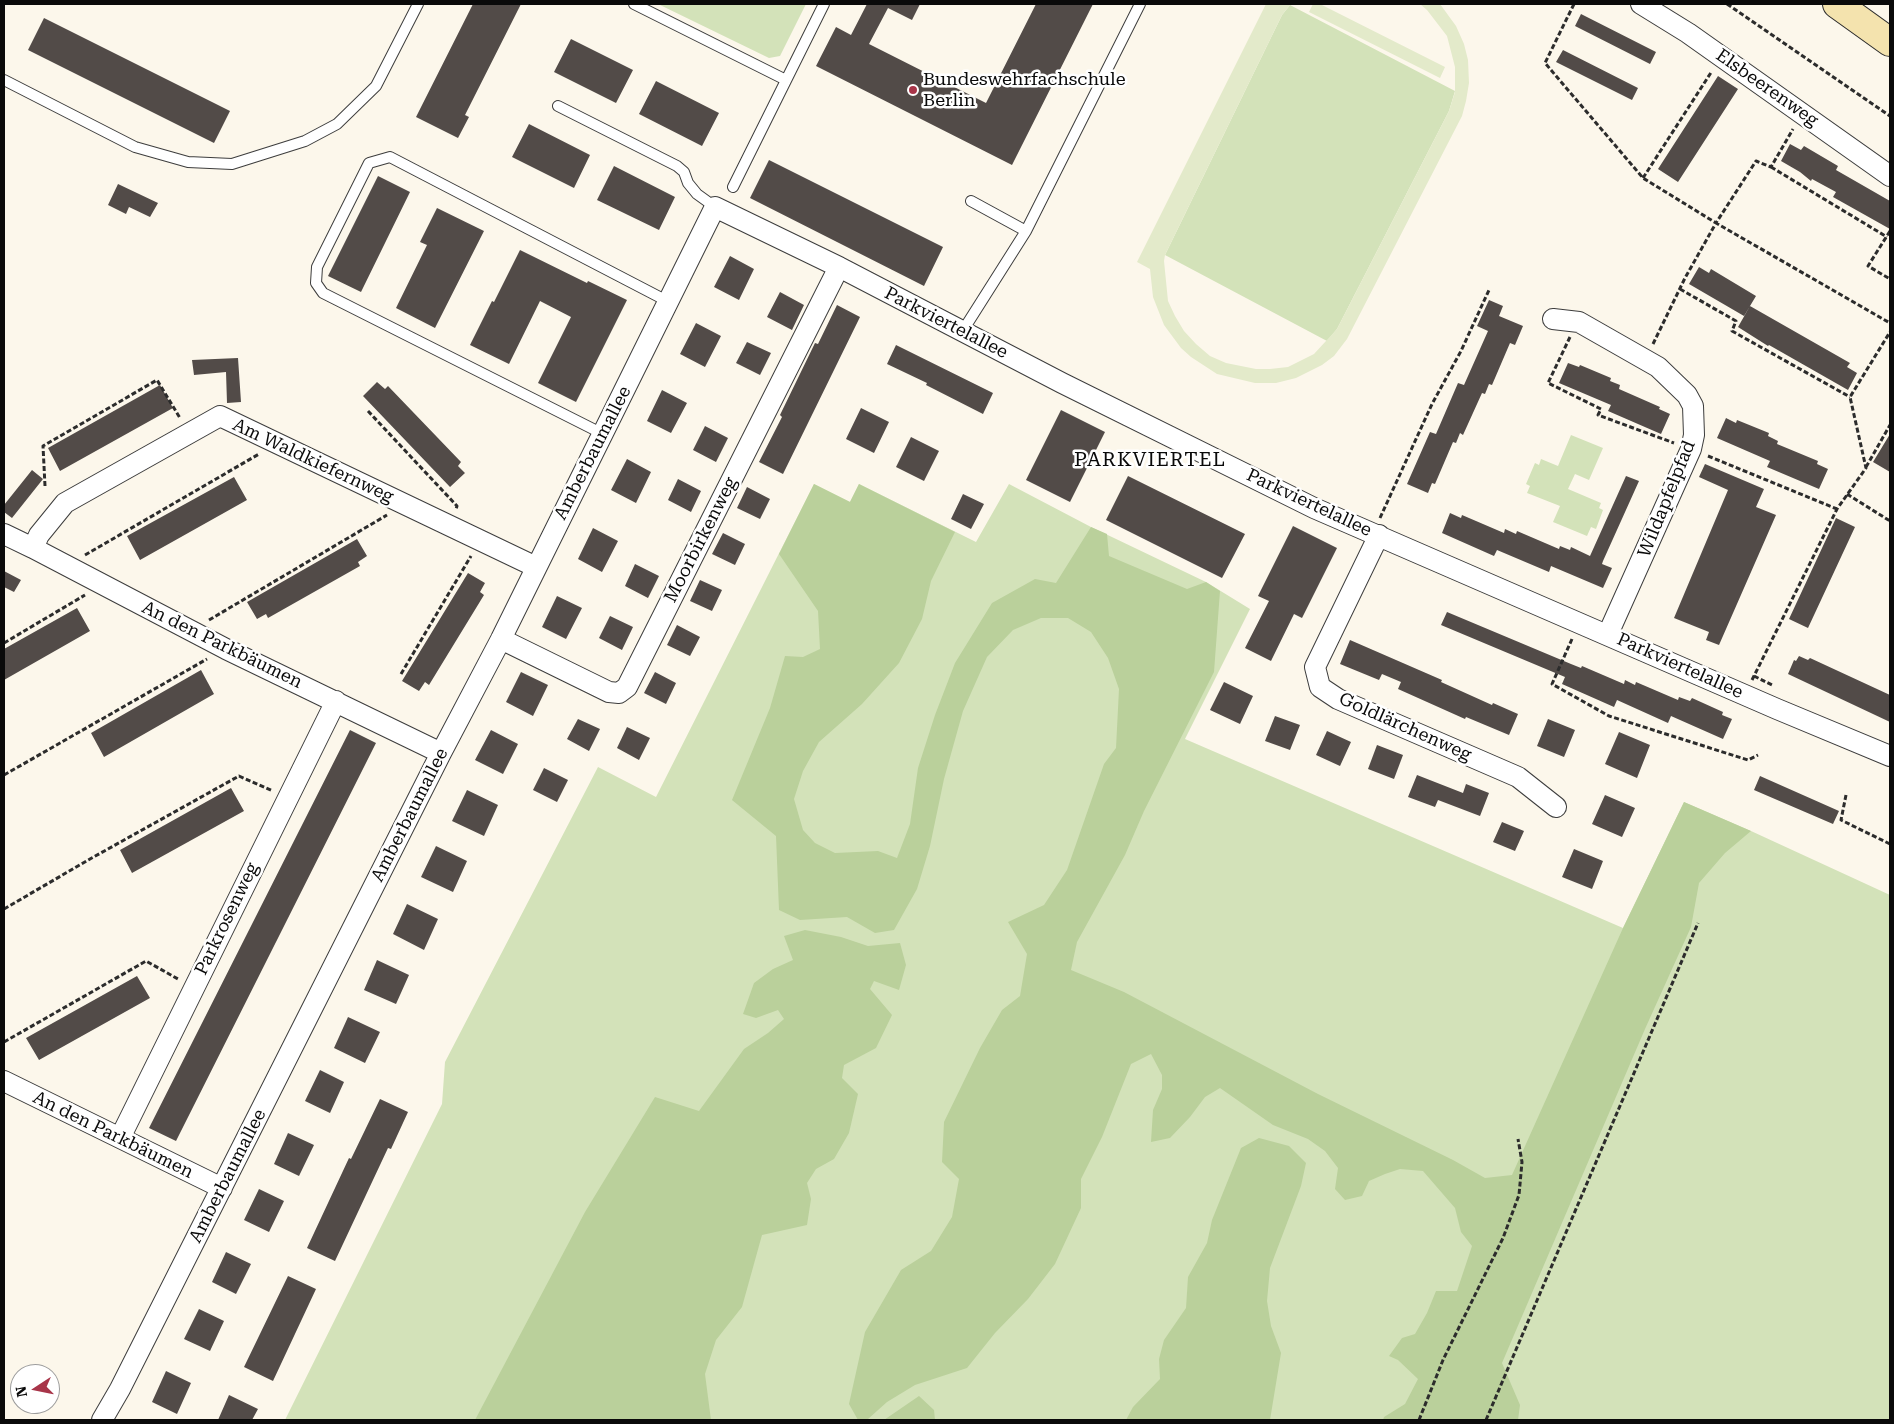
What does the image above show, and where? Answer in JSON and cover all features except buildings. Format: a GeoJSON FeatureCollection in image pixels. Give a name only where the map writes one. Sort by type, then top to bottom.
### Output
{"type":"FeatureCollection","features":[{"type":"Feature","properties":{"kind":"main road"},"geometry":{"type":"LineString","coordinates":[[1837,4],[1890,42]]}},
{"type":"Feature","properties":{"kind":"street","name":"Elsbeerenweg"},"geometry":{"type":"LineString","coordinates":[[1641,4],[1722,56],[1890,176]]}},
{"type":"Feature","properties":{"kind":"street","name":"Parkviertelallee"},"geometry":{"type":"LineString","coordinates":[[715,207],[839,267],[962,332],[1314,508],[1890,756]]}},
{"type":"Feature","properties":{"kind":"street","name":"Amberbaumallee"},"geometry":{"type":"LineString","coordinates":[[102,1420],[120,1389],[441,753],[501,639],[715,207]]}},
{"type":"Feature","properties":{"kind":"street","name":"Moorbirkenweg"},"geometry":{"type":"LineString","coordinates":[[501,639],[609,692],[619,693],[628,687],[839,267]]}},
{"type":"Feature","properties":{"kind":"street","name":"Wildapfelpfad"},"geometry":{"type":"LineString","coordinates":[[1553,319],[1579,322],[1658,367],[1687,395],[1693,406],[1694,435],[1691,449],[1608,634]]}},
{"type":"Feature","properties":{"kind":"street","name":"Am Waldkiefernweg"},"geometry":{"type":"LineString","coordinates":[[34,548],[39,535],[66,503],[220,416],[536,567]]}},
{"type":"Feature","properties":{"kind":"street","name":"An den Parkbäumen"},"geometry":{"type":"LineString","coordinates":[[4,534],[226,649],[441,753]]}},
{"type":"Feature","properties":{"kind":"street","name":"Goldlärchenweg"},"geometry":{"type":"LineString","coordinates":[[1376,534],[1315,667],[1320,686],[1338,699],[1518,777],[1556,807]]}},
{"type":"Feature","properties":{"kind":"street","name":"Parkrosenweg"},"geometry":{"type":"LineString","coordinates":[[120,1138],[336,701]]}},
{"type":"Feature","properties":{"kind":"street","name":"An den Parkbäumen"},"geometry":{"type":"LineString","coordinates":[[4,1081],[222,1188]]}},
{"type":"Feature","properties":{"kind":"lane"},"geometry":{"type":"LineString","coordinates":[[4,80],[135,148],[188,162],[232,164],[305,141],[337,124],[376,86],[418,4]]}},
{"type":"Feature","properties":{"kind":"lane"},"geometry":{"type":"LineString","coordinates":[[634,4],[786,80]]}},
{"type":"Feature","properties":{"kind":"lane"},"geometry":{"type":"LineString","coordinates":[[732,187],[824,4]]}},
{"type":"Feature","properties":{"kind":"lane"},"geometry":{"type":"LineString","coordinates":[[962,332],[1026,231],[1140,4]]}},
{"type":"Feature","properties":{"kind":"lane"},"geometry":{"type":"LineString","coordinates":[[558,106],[677,166],[684,172],[688,183],[697,194],[715,207]]}},
{"type":"Feature","properties":{"kind":"lane"},"geometry":{"type":"LineString","coordinates":[[603,434],[323,293],[316,283],[317,267],[321,258],[369,163],[390,157],[669,302]]}},
{"type":"Feature","properties":{"kind":"lane"},"geometry":{"type":"LineString","coordinates":[[971,201],[1026,231]]}},
{"type":"Feature","properties":{"kind":"path"},"geometry":{"type":"LineString","coordinates":[[1574,4],[1545,63],[1643,178],[1716,223],[1890,322]]}},
{"type":"Feature","properties":{"kind":"path"},"geometry":{"type":"LineString","coordinates":[[1727,4],[1890,116]]}},
{"type":"Feature","properties":{"kind":"path"},"geometry":{"type":"LineString","coordinates":[[1643,178],[1722,56]]}},
{"type":"Feature","properties":{"kind":"path"},"geometry":{"type":"LineString","coordinates":[[1771,167],[1802,114]]}},
{"type":"Feature","properties":{"kind":"path"},"geometry":{"type":"LineString","coordinates":[[1645,360],[1680,289],[1716,223],[1756,161],[1771,167],[1887,237]]}},
{"type":"Feature","properties":{"kind":"path"},"geometry":{"type":"LineString","coordinates":[[1890,231],[1868,266],[1890,279]]}},
{"type":"Feature","properties":{"kind":"path"},"geometry":{"type":"LineString","coordinates":[[1680,289],[1736,321],[1732,331],[1850,397]]}},
{"type":"Feature","properties":{"kind":"path"},"geometry":{"type":"LineString","coordinates":[[1376,534],[1432,404],[1461,351],[1489,290]]}},
{"type":"Feature","properties":{"kind":"path"},"geometry":{"type":"LineString","coordinates":[[1579,322],[1572,332],[1548,383],[1601,409],[1598,415],[1691,449],[1837,509]]}},
{"type":"Feature","properties":{"kind":"path"},"geometry":{"type":"LineString","coordinates":[[1866,468],[1850,397],[1890,332]]}},
{"type":"Feature","properties":{"kind":"path"},"geometry":{"type":"LineString","coordinates":[[45,486],[43,446],[157,380],[189,434]]}},
{"type":"Feature","properties":{"kind":"path"},"geometry":{"type":"LineString","coordinates":[[368,411],[457,506],[447,525]]}},
{"type":"Feature","properties":{"kind":"path"},"geometry":{"type":"LineString","coordinates":[[1745,694],[1837,509],[1866,468],[1890,426]]}},
{"type":"Feature","properties":{"kind":"path"},"geometry":{"type":"LineString","coordinates":[[67,566],[276,443]]}},
{"type":"Feature","properties":{"kind":"path"},"geometry":{"type":"LineString","coordinates":[[1847,494],[1890,521]]}},
{"type":"Feature","properties":{"kind":"path"},"geometry":{"type":"LineString","coordinates":[[191,630],[404,504]]}},
{"type":"Feature","properties":{"kind":"path"},"geometry":{"type":"LineString","coordinates":[[401,674],[480,540]]}},
{"type":"Feature","properties":{"kind":"path"},"geometry":{"type":"LineString","coordinates":[[4,643],[102,584]]}},
{"type":"Feature","properties":{"kind":"path"},"geometry":{"type":"LineString","coordinates":[[1579,622],[1552,684],[1609,716],[1748,760],[1758,755]]}},
{"type":"Feature","properties":{"kind":"path"},"geometry":{"type":"LineString","coordinates":[[4,775],[226,649]]}},
{"type":"Feature","properties":{"kind":"path"},"geometry":{"type":"LineString","coordinates":[[4,909],[239,776],[287,799]]}},
{"type":"Feature","properties":{"kind":"path"},"geometry":{"type":"LineString","coordinates":[[1846,795],[1841,820],[1890,844]]}},
{"type":"Feature","properties":{"kind":"path"},"geometry":{"type":"LineString","coordinates":[[1486,1420],[1698,923]]}},
{"type":"Feature","properties":{"kind":"path"},"geometry":{"type":"LineString","coordinates":[[4,1042],[146,961],[194,988]]}},
{"type":"Feature","properties":{"kind":"path"},"geometry":{"type":"LineString","coordinates":[[1419,1420],[1443,1360],[1503,1238],[1519,1195],[1522,1162],[1518,1139]]}},
{"type":"Feature","properties":{"kind":"green space"},"geometry":{"type":"Polygon","coordinates":[[[658,4],[806,4],[780,56],[769,58],[658,4]]]}},
{"type":"Feature","properties":{"kind":"green space"},"geometry":{"type":"Polygon","coordinates":[[[1266,4],[1291,4],[1282,15],[1165,255],[1164,261],[1168,301],[1184,331],[1210,356],[1226,363],[1256,369],[1288,367],[1314,354],[1337,329],[1449,111],[1455,92],[1455,67],[1447,36],[1420,4],[1440,4],[1456,26],[1464,44],[1468,60],[1469,83],[1462,116],[1347,339],[1334,356],[1322,365],[1296,378],[1276,383],[1255,383],[1217,374],[1181,348],[1164,325],[1153,297],[1150,269],[1137,262],[1266,4]]]}},
{"type":"Feature","properties":{"kind":"green space"},"geometry":{"type":"Polygon","coordinates":[[[1313,4],[1320,4],[1445,67],[1440,78],[1309,12],[1313,4]]]}},
{"type":"Feature","properties":{"kind":"green space"},"geometry":{"type":"Polygon","coordinates":[[[1290,5],[1455,91],[1449,111],[1337,329],[1327,341],[1165,255],[1282,15],[1290,5]]]}},
{"type":"Feature","properties":{"kind":"green space"},"geometry":{"type":"Polygon","coordinates":[[[1571,435],[1603,448],[1589,480],[1575,474],[1568,489],[1601,503],[1599,508],[1603,510],[1596,529],[1591,527],[1587,536],[1553,522],[1560,506],[1527,493],[1530,486],[1526,484],[1535,463],[1539,465],[1541,459],[1558,466],[1571,435]]]}},
{"type":"Feature","properties":{"kind":"green space"},"geometry":{"type":"Polygon","coordinates":[[[814,484],[850,502],[859,484],[976,542],[1009,484],[1091,527],[1206,582],[1250,609],[1185,739],[1623,928],[1684,802],[1890,895],[1890,1420],[285,1420],[442,1104],[445,1062],[598,767],[656,797],[814,484]]]}},
{"type":"Feature","properties":{"kind":"green space"},"geometry":{"type":"Polygon","coordinates":[[[814,484],[850,502],[859,484],[955,532],[931,581],[922,619],[899,663],[862,704],[819,742],[803,771],[794,799],[803,830],[815,843],[835,853],[878,851],[897,858],[910,824],[918,768],[935,715],[955,663],[992,603],[1035,579],[1056,583],[1091,527],[1107,534],[1109,556],[1187,589],[1206,582],[1220,591],[1214,672],[1144,811],[1125,855],[1077,942],[1071,970],[1124,992],[1318,1094],[1453,1160],[1485,1178],[1512,1175],[1623,928],[1684,802],[1751,831],[1725,853],[1699,883],[1691,927],[1645,1029],[1502,1363],[1520,1405],[1518,1420],[1383,1420],[1384,1417],[1405,1404],[1418,1379],[1398,1360],[1389,1356],[1402,1338],[1415,1334],[1427,1313],[1436,1291],[1457,1291],[1472,1246],[1461,1232],[1455,1208],[1423,1171],[1400,1169],[1385,1174],[1369,1181],[1362,1196],[1345,1200],[1335,1189],[1338,1168],[1325,1151],[1308,1139],[1273,1125],[1220,1088],[1205,1097],[1190,1117],[1170,1138],[1151,1142],[1153,1110],[1162,1089],[1162,1075],[1151,1054],[1131,1064],[1102,1137],[1081,1179],[1081,1208],[1055,1264],[1028,1299],[995,1333],[967,1368],[915,1385],[887,1402],[868,1419],[858,1420],[849,1404],[865,1332],[901,1270],[931,1251],[952,1217],[959,1179],[942,1162],[944,1122],[980,1048],[1002,1010],[1020,996],[1027,954],[1008,922],[1044,905],[1067,870],[1104,764],[1116,748],[1119,689],[1108,658],[1091,632],[1068,618],[1041,618],[1013,630],[987,657],[963,711],[944,779],[930,846],[917,889],[894,930],[875,933],[847,917],[800,920],[779,910],[776,836],[732,800],[770,708],[785,656],[803,657],[820,649],[818,611],[779,554],[814,484]]]}},
{"type":"Feature","properties":{"kind":"green space"},"geometry":{"type":"Polygon","coordinates":[[[805,930],[841,937],[868,946],[900,943],[906,965],[899,990],[874,981],[870,989],[892,1015],[876,1048],[844,1065],[842,1078],[858,1094],[849,1133],[834,1159],[816,1169],[807,1183],[811,1199],[807,1225],[762,1235],[742,1307],[716,1340],[705,1374],[711,1420],[475,1420],[585,1212],[655,1097],[699,1111],[744,1049],[768,1033],[784,1019],[778,1010],[756,1018],[743,1014],[754,983],[773,969],[793,960],[784,936],[805,930]]]}},
{"type":"Feature","properties":{"kind":"green space"},"geometry":{"type":"Polygon","coordinates":[[[1259,1138],[1289,1146],[1306,1163],[1301,1186],[1270,1268],[1267,1301],[1271,1326],[1281,1353],[1270,1420],[1126,1420],[1133,1407],[1160,1379],[1159,1359],[1164,1340],[1186,1308],[1188,1277],[1207,1243],[1212,1220],[1241,1148],[1259,1138]]]}},
{"type":"Feature","properties":{"kind":"green space"},"geometry":{"type":"Polygon","coordinates":[[[919,1396],[934,1410],[935,1420],[884,1420],[919,1396]]]}},
{"type":"Feature","properties":{"kind":"place","name":"Bundeswehrfachschule Berlin"},"geometry":{"type":"Point","coordinates":[913,90]}},
{"type":"Feature","properties":{"kind":"district","name":"PARKVIERTEL"},"geometry":{"type":"Point","coordinates":[1150,460]}}]}
